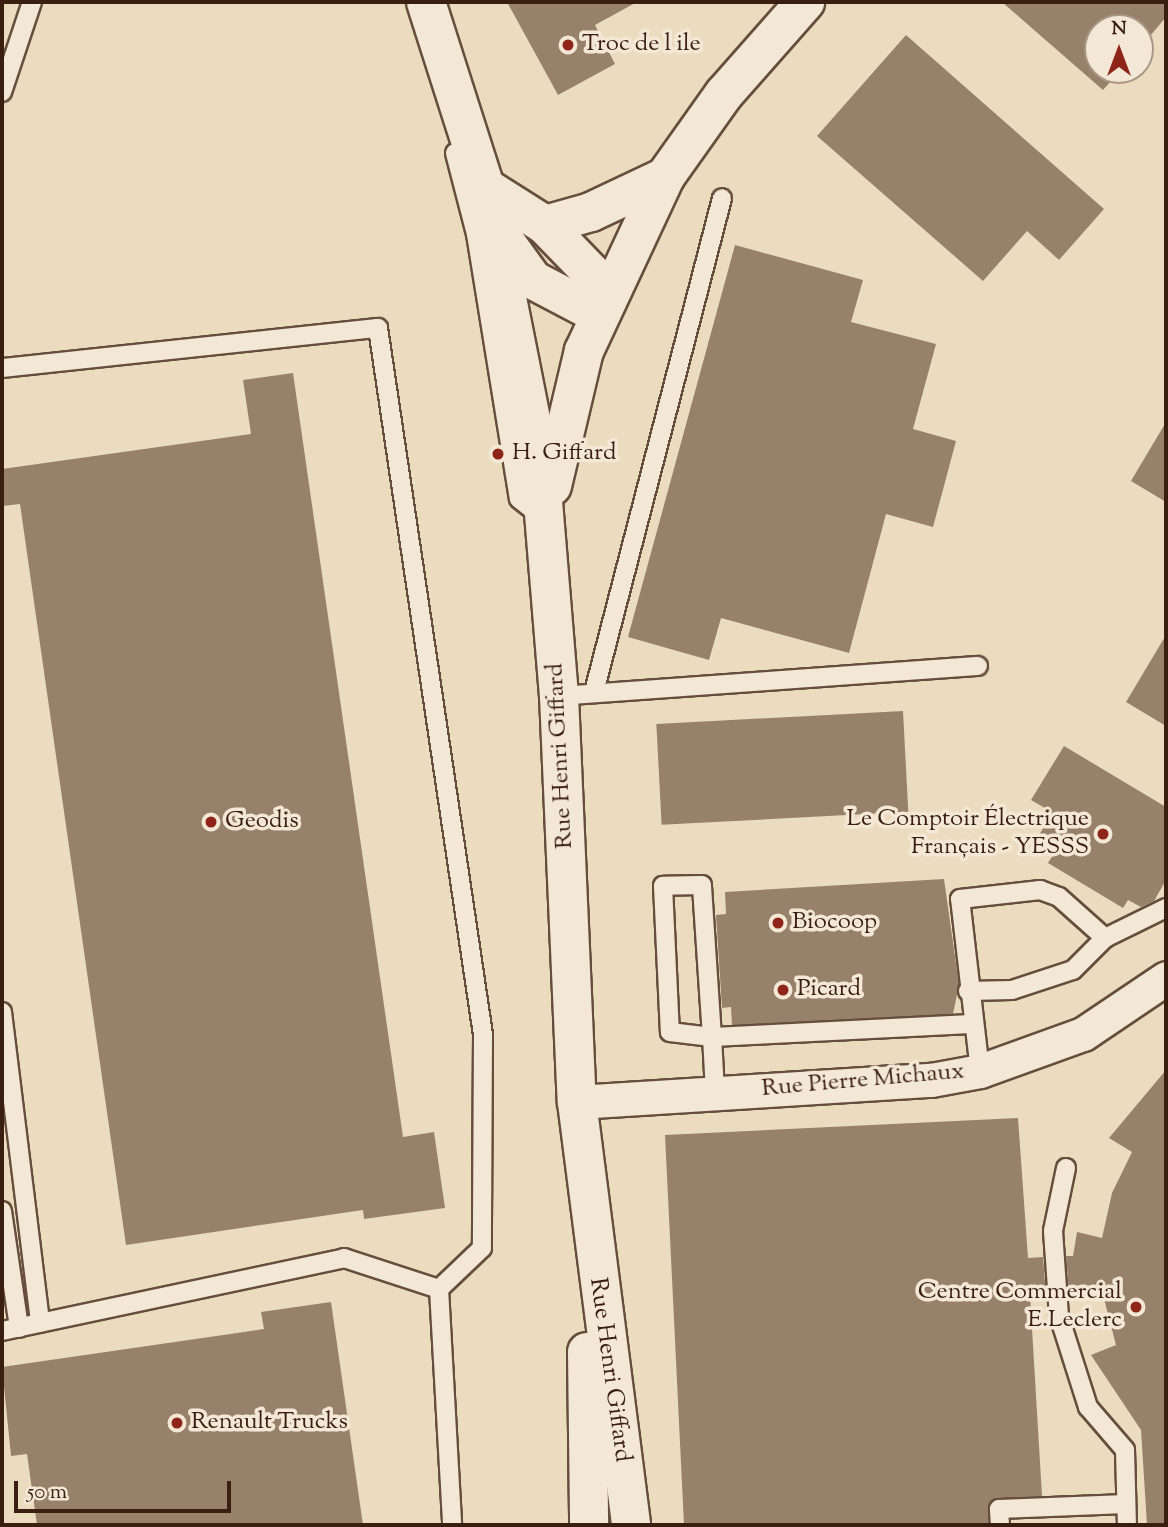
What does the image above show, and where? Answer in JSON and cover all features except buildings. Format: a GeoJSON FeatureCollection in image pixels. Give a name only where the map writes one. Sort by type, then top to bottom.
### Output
{"type":"FeatureCollection","features":[{"type":"Feature","properties":{"kind":"street"},"geometry":{"type":"LineString","coordinates":[[426,2],[488,200],[510,254],[533,281],[603,302]]}},
{"type":"Feature","properties":{"kind":"street"},"geometry":{"type":"LineString","coordinates":[[545,519],[570,396],[603,302],[665,177],[724,94],[805,2]]}},
{"type":"Feature","properties":{"kind":"street"},"geometry":{"type":"LineString","coordinates":[[545,225],[591,212],[665,177]]}},
{"type":"Feature","properties":{"kind":"street","name":"Rue Henri Giffard"},"geometry":{"type":"LineString","coordinates":[[488,200],[510,299],[545,519],[577,694],[577,1102],[588,1216],[631,1525]]}},
{"type":"Feature","properties":{"kind":"street"},"geometry":{"type":"LineString","coordinates":[[488,200],[545,225],[603,302]]}},
{"type":"Feature","properties":{"kind":"street","name":"Rue Pierre Michaux"},"geometry":{"type":"LineString","coordinates":[[577,1102],[931,1080],[980,1071],[1083,1034],[1166,978]]}},
{"type":"Feature","properties":{"kind":"street","name":"Rue Henri Giffard"},"geometry":{"type":"LineString","coordinates":[[588,1216],[589,1525]]}},
{"type":"Feature","properties":{"kind":"lane"},"geometry":{"type":"LineString","coordinates":[[2,92],[32,2]]}},
{"type":"Feature","properties":{"kind":"lane"},"geometry":{"type":"LineString","coordinates":[[410,2],[476,234],[519,499],[545,519]]}},
{"type":"Feature","properties":{"kind":"lane"},"geometry":{"type":"LineString","coordinates":[[722,198],[577,694],[978,666]]}},
{"type":"Feature","properties":{"kind":"lane"},"geometry":{"type":"LineString","coordinates":[[2,368],[377,328],[483,1035],[482,1248],[439,1289],[452,1525]]}},
{"type":"Feature","properties":{"kind":"lane"},"geometry":{"type":"LineString","coordinates":[[715,1092],[712,1037],[702,885],[663,886],[670,1032],[712,1037],[972,1024]]}},
{"type":"Feature","properties":{"kind":"lane"},"geometry":{"type":"LineString","coordinates":[[980,1071],[958,914],[960,899],[973,893],[1040,890],[1059,897],[1105,938]]}},
{"type":"Feature","properties":{"kind":"lane"},"geometry":{"type":"LineString","coordinates":[[968,991],[1039,984],[1073,970],[1105,938],[1166,908]]}},
{"type":"Feature","properties":{"kind":"lane"},"geometry":{"type":"LineString","coordinates":[[2,1012],[40,1323]]}},
{"type":"Feature","properties":{"kind":"lane"},"geometry":{"type":"LineString","coordinates":[[1066,1168],[1053,1230],[1059,1317],[1088,1407],[1125,1450],[1127,1525]]}},
{"type":"Feature","properties":{"kind":"lane"},"geometry":{"type":"LineString","coordinates":[[2,1211],[10,1329],[344,1258],[439,1289]]}},
{"type":"Feature","properties":{"kind":"lane"},"geometry":{"type":"LineString","coordinates":[[1000,1525],[999,1509],[1126,1504]]}},
{"type":"Feature","properties":{"kind":"place","name":"Troc de l ile"},"geometry":{"type":"Point","coordinates":[568,45]}},
{"type":"Feature","properties":{"kind":"place","name":"H. Giffard"},"geometry":{"type":"Point","coordinates":[498,454]}},
{"type":"Feature","properties":{"kind":"place","name":"Geodis"},"geometry":{"type":"Point","coordinates":[211,822]}},
{"type":"Feature","properties":{"kind":"place","name":"Le Comptoir Électrique Français - YESSS"},"geometry":{"type":"Point","coordinates":[1103,834]}},
{"type":"Feature","properties":{"kind":"place","name":"Biocoop"},"geometry":{"type":"Point","coordinates":[778,923]}},
{"type":"Feature","properties":{"kind":"place","name":"Picard"},"geometry":{"type":"Point","coordinates":[783,990]}},
{"type":"Feature","properties":{"kind":"place","name":"Centre Commercial E.Leclerc"},"geometry":{"type":"Point","coordinates":[1136,1307]}},
{"type":"Feature","properties":{"kind":"place","name":"Renault Trucks"},"geometry":{"type":"Point","coordinates":[177,1423]}}]}
